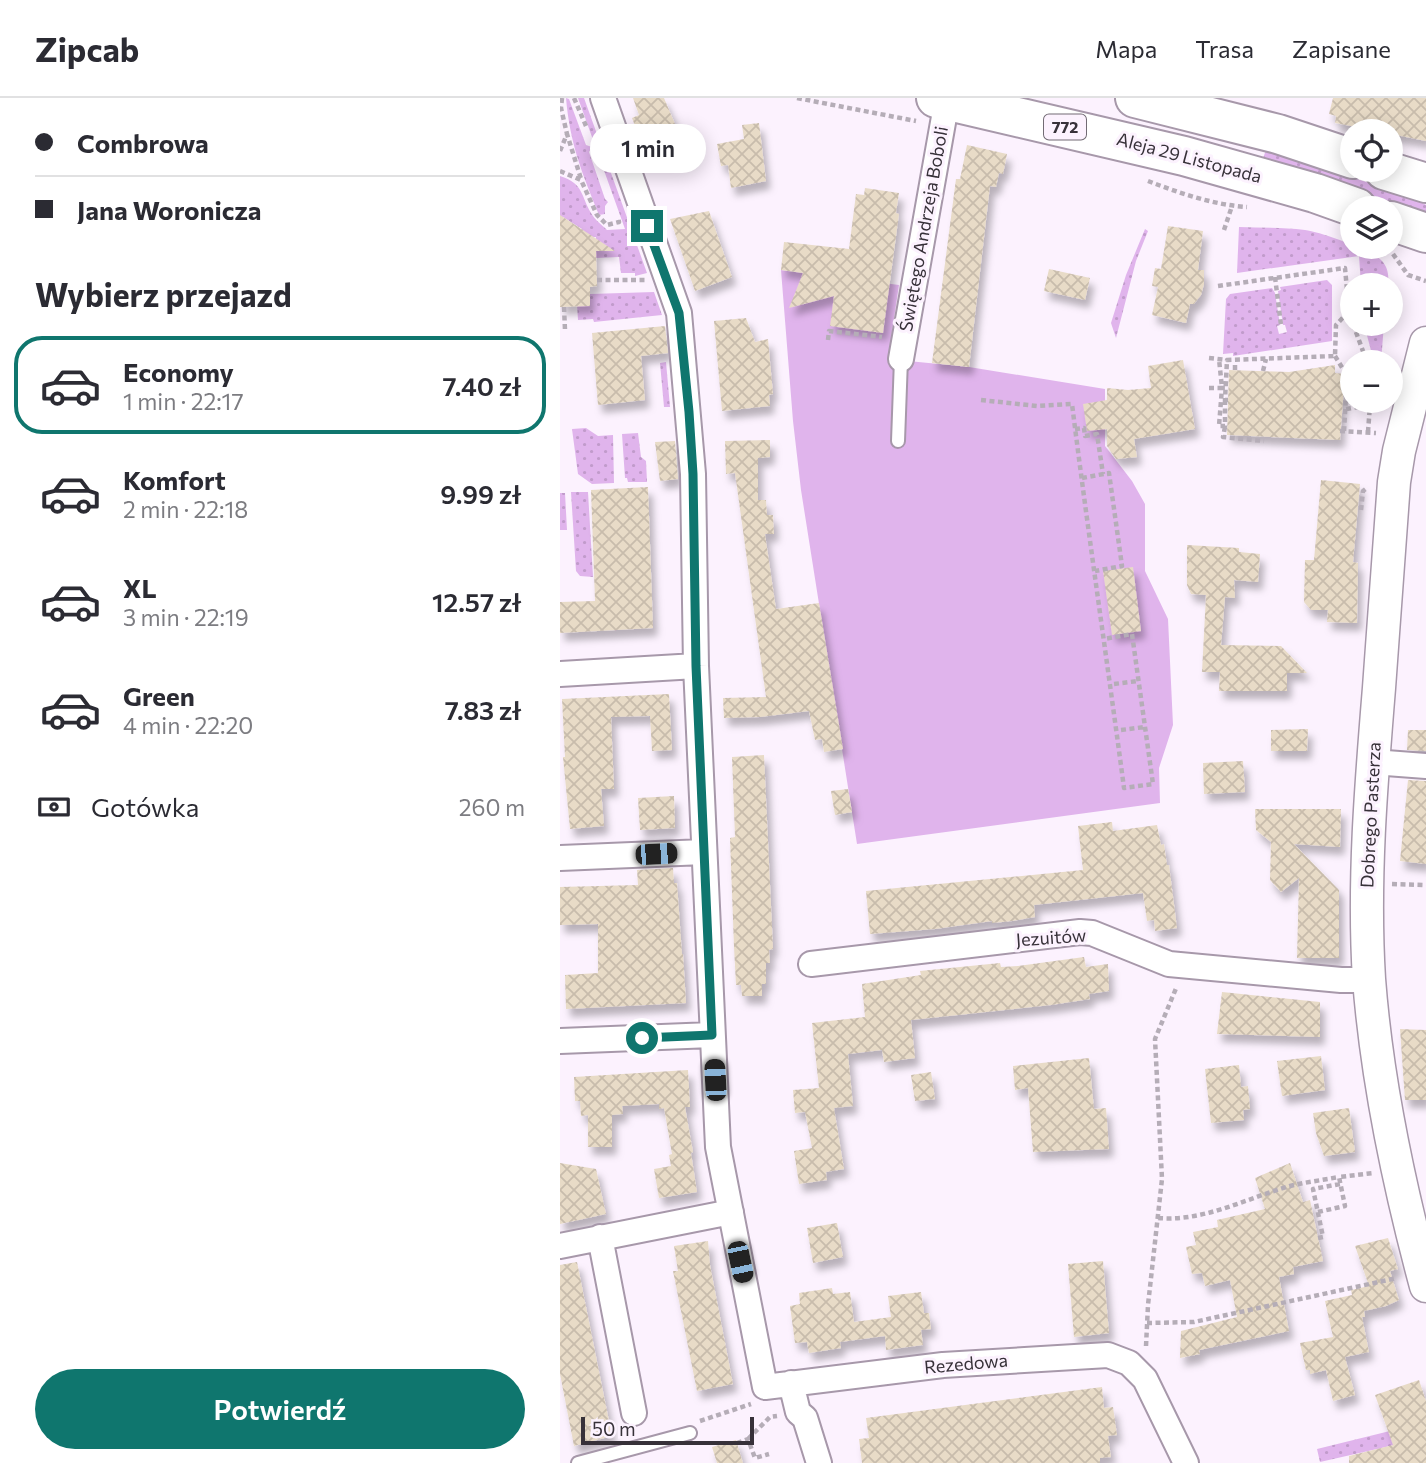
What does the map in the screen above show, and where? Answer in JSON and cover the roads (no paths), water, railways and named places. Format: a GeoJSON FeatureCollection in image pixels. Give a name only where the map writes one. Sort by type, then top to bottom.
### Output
{"type":"FeatureCollection","features":[{"type":"Feature","properties":{"kind":"main road"},"geometry":{"type":"LineString","coordinates":[[1135,98],[1193,105],[1340,155]]}},
{"type":"Feature","properties":{"kind":"main road","name":"Aleja 29 Listopada"},"geometry":{"type":"LineString","coordinates":[[933,107],[1184,156],[1340,202]]}},
{"type":"Feature","properties":{"kind":"main road"},"geometry":{"type":"LineString","coordinates":[[1403,176],[1426,183]]}},
{"type":"Feature","properties":{"kind":"main road"},"geometry":{"type":"LineString","coordinates":[[1403,235],[1426,233]]}},
{"type":"Feature","properties":{"kind":"street"},"geometry":{"type":"LineString","coordinates":[[560,1246],[731,1212],[718,1147],[696,666],[693,474],[679,313],[603,98]]}},
{"type":"Feature","properties":{"kind":"street"},"geometry":{"type":"LineString","coordinates":[[1184,156],[1193,105]]}},
{"type":"Feature","properties":{"kind":"street","name":"Świętego Andrzeja Boboli"},"geometry":{"type":"LineString","coordinates":[[903,349],[933,107]]}},
{"type":"Feature","properties":{"kind":"street","name":"Dobrego Pasterza"},"geometry":{"type":"LineString","coordinates":[[1413,1282],[1408,1220],[1386,1114],[1370,980],[1367,885],[1373,762],[1394,482],[1399,451],[1425,350]]}},
{"type":"Feature","properties":{"kind":"street"},"geometry":{"type":"LineString","coordinates":[[560,674],[696,666]]}},
{"type":"Feature","properties":{"kind":"street"},"geometry":{"type":"LineString","coordinates":[[1373,762],[1426,766]]}},
{"type":"Feature","properties":{"kind":"street"},"geometry":{"type":"LineString","coordinates":[[560,858],[704,852]]}},
{"type":"Feature","properties":{"kind":"street","name":"Jezuitów"},"geometry":{"type":"LineString","coordinates":[[811,964],[1080,932],[1092,933],[1169,964],[1341,980],[1370,980]]}},
{"type":"Feature","properties":{"kind":"street"},"geometry":{"type":"LineString","coordinates":[[560,1041],[712,1035]]}},
{"type":"Feature","properties":{"kind":"street","name":"Rezedowa"},"geometry":{"type":"LineString","coordinates":[[731,1212],[765,1387],[943,1365],[1108,1355],[1137,1369],[1157,1401],[1186,1463]]}},
{"type":"Feature","properties":{"kind":"street"},"geometry":{"type":"LineString","coordinates":[[600,1237],[634,1413]]}},
{"type":"Feature","properties":{"kind":"street"},"geometry":{"type":"LineString","coordinates":[[791,1383],[798,1412],[805,1418],[819,1463]]}},
{"type":"Feature","properties":{"kind":"lane"},"geometry":{"type":"LineString","coordinates":[[898,441],[903,349]]}},
{"type":"Feature","properties":{"kind":"lane"},"geometry":{"type":"LineString","coordinates":[[578,1463],[690,1433]]}}]}
